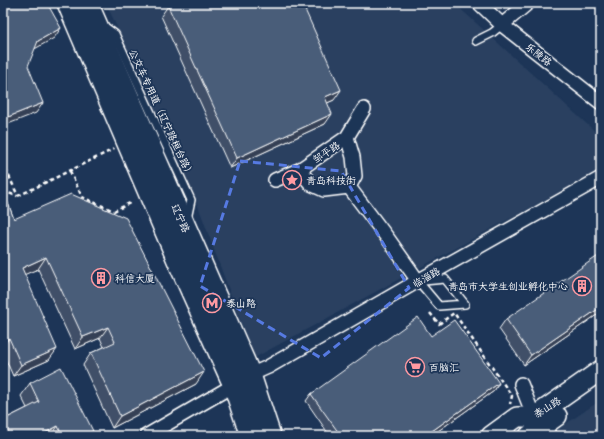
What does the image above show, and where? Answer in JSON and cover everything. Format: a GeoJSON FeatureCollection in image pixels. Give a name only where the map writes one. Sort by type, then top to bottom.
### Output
{"type":"FeatureCollection","features":[{"type":"Feature","properties":{"kind":"main road","name":"辽宁路"},"geometry":{"type":"LineString","coordinates":[[68,3],[181,267],[242,380],[270,436]]}},
{"type":"Feature","properties":{"kind":"main road","name":"辽宁路"},"geometry":{"type":"LineString","coordinates":[[90,11],[185,226],[242,380],[251,436]]}},
{"type":"Feature","properties":{"kind":"street","name":"乐陵路"},"geometry":{"type":"LineString","coordinates":[[479,3],[502,25],[601,103]]}},
{"type":"Feature","properties":{"kind":"street"},"geometry":{"type":"LineString","coordinates":[[502,25],[528,3]]}},
{"type":"Feature","properties":{"kind":"street","name":"邹平路"},"geometry":{"type":"LineString","coordinates":[[275,180],[299,170],[347,138],[364,109]]}},
{"type":"Feature","properties":{"kind":"street"},"geometry":{"type":"LineString","coordinates":[[347,138],[353,157],[355,176],[349,187]]}},
{"type":"Feature","properties":{"kind":"street"},"geometry":{"type":"LineString","coordinates":[[299,170],[311,184],[324,190],[349,187]]}},
{"type":"Feature","properties":{"kind":"street","name":"临淄路"},"geometry":{"type":"LineString","coordinates":[[146,436],[242,380],[268,367],[601,178]]}},
{"type":"Feature","properties":{"kind":"street"},"geometry":{"type":"LineString","coordinates":[[349,187],[418,281]]}},
{"type":"Feature","properties":{"kind":"street","name":"泰山路"},"geometry":{"type":"LineString","coordinates":[[539,429],[601,370]]}},
{"type":"Feature","properties":{"kind":"street"},"geometry":{"type":"LineString","coordinates":[[521,384],[539,429]]}},
{"type":"Feature","properties":{"kind":"street","name":"泰山路"},"geometry":{"type":"LineString","coordinates":[[539,429],[601,386]]}},
{"type":"Feature","properties":{"kind":"street","name":"泰山路"},"geometry":{"type":"LineString","coordinates":[[491,436],[517,417],[539,429]]}},
{"type":"Feature","properties":{"kind":"lane"},"geometry":{"type":"LineString","coordinates":[[476,41],[492,33],[502,25]]}},
{"type":"Feature","properties":{"kind":"lane"},"geometry":{"type":"LineString","coordinates":[[445,279],[465,304],[439,306],[418,281],[445,279]]}},
{"type":"Feature","properties":{"kind":"path"},"geometry":{"type":"LineString","coordinates":[[3,191],[18,196],[115,149]]}},
{"type":"Feature","properties":{"kind":"path"},"geometry":{"type":"LineString","coordinates":[[3,163],[18,196]]}},
{"type":"Feature","properties":{"kind":"path"},"geometry":{"type":"LineString","coordinates":[[70,171],[82,197],[114,211],[132,202]]}},
{"type":"Feature","properties":{"kind":"path"},"geometry":{"type":"LineString","coordinates":[[426,308],[438,324],[454,313],[512,396],[510,407]]}},
{"type":"Feature","properties":{"kind":"highlighted area"},"geometry":{"type":"Polygon","coordinates":[[[240,161],[341,171],[409,288],[321,358],[200,286],[240,161]]]}},
{"type":"Feature","properties":{"kind":"shaded area"},"geometry":{"type":"Polygon","coordinates":[[[106,3],[454,3],[601,137],[601,169],[254,358],[197,203],[106,3]]]}},
{"type":"Feature","properties":{"kind":"shaded area"},"geometry":{"type":"Polygon","coordinates":[[[601,400],[601,436],[562,436],[557,430],[601,400]]]}},
{"type":"Feature","properties":{"kind":"building"},"geometry":{"type":"Polygon","coordinates":[[[11,3],[47,3],[61,28],[38,41],[28,66],[43,103],[3,119],[3,7],[11,3]]]}},
{"type":"Feature","properties":{"kind":"building"},"geometry":{"type":"Polygon","coordinates":[[[175,3],[302,3],[341,90],[325,97],[332,114],[237,158],[168,6],[175,3]]]}},
{"type":"Feature","properties":{"kind":"building"},"geometry":{"type":"Polygon","coordinates":[[[3,190],[14,219],[71,194],[126,218],[204,372],[120,416],[91,353],[115,342],[108,327],[83,337],[46,257],[22,268],[57,349],[21,365],[9,338],[3,341],[3,190]]]}},
{"type":"Feature","properties":{"kind":"building","name":"青岛市大学生创业孵化中心"},"geometry":{"type":"Polygon","coordinates":[[[601,254],[601,307],[531,355],[506,319],[601,254]]]}},
{"type":"Feature","properties":{"kind":"building","name":"百脑汇"},"geometry":{"type":"Polygon","coordinates":[[[418,317],[431,336],[454,320],[499,383],[425,436],[341,436],[311,394],[418,317]]]}},
{"type":"Feature","properties":{"kind":"building"},"geometry":{"type":"Polygon","coordinates":[[[61,367],[93,431],[83,436],[62,436],[58,426],[39,436],[9,436],[3,424],[3,420],[39,402],[30,383],[61,367]]]}},
{"type":"Feature","properties":{"kind":"place","name":"青岛科技街"},"geometry":{"type":"Point","coordinates":[292,180]}},
{"type":"Feature","properties":{"kind":"place","name":"科信大厦"},"geometry":{"type":"Point","coordinates":[101,278]}},
{"type":"Feature","properties":{"kind":"place","name":"青岛市大学生创业孵化中心"},"geometry":{"type":"Point","coordinates":[582,286]}},
{"type":"Feature","properties":{"kind":"place","name":"泰山路"},"geometry":{"type":"Point","coordinates":[212,303]}},
{"type":"Feature","properties":{"kind":"place","name":"百脑汇"},"geometry":{"type":"Point","coordinates":[415,367]}}]}
